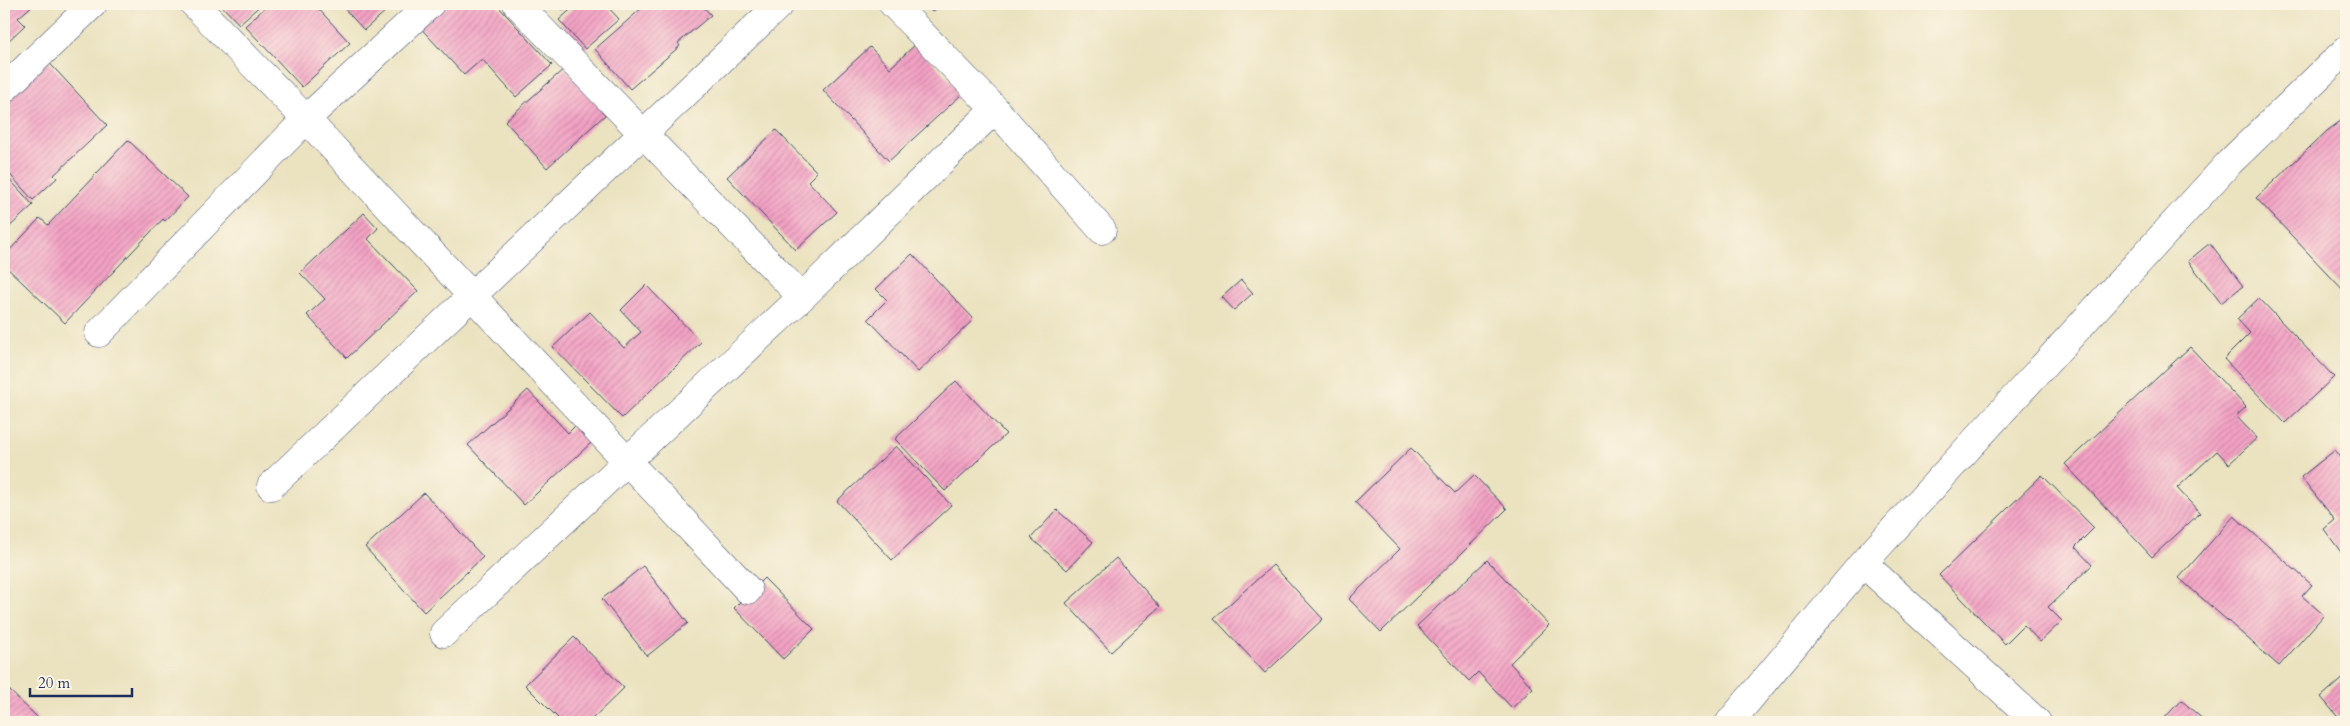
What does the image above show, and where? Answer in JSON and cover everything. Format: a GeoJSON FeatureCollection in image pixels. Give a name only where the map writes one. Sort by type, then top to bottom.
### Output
{"type":"FeatureCollection","features":[{"type":"Feature","properties":{"kind":"street"},"geometry":{"type":"LineString","coordinates":[[4,89],[93,4]]}},
{"type":"Feature","properties":{"kind":"street"},"geometry":{"type":"LineString","coordinates":[[194,4],[306,120],[748,590]]}},
{"type":"Feature","properties":{"kind":"street"},"geometry":{"type":"LineString","coordinates":[[99,333],[306,120],[430,4]]}},
{"type":"Feature","properties":{"kind":"street"},"geometry":{"type":"LineString","coordinates":[[517,4],[802,297]]}},
{"type":"Feature","properties":{"kind":"street"},"geometry":{"type":"LineString","coordinates":[[271,486],[780,4]]}},
{"type":"Feature","properties":{"kind":"street"},"geometry":{"type":"LineString","coordinates":[[893,4],[995,109],[1102,230]]}},
{"type":"Feature","properties":{"kind":"street"},"geometry":{"type":"LineString","coordinates":[[1730,722],[1864,563],[2230,162],[2346,50]]}},
{"type":"Feature","properties":{"kind":"street"},"geometry":{"type":"LineString","coordinates":[[444,634],[802,297],[995,109]]}},
{"type":"Feature","properties":{"kind":"street"},"geometry":{"type":"LineString","coordinates":[[1864,563],[2037,722]]}},
{"type":"Feature","properties":{"kind":"building"},"geometry":{"type":"Polygon","coordinates":[[[4,4],[34,4],[18,18],[25,25],[4,45],[4,4]]]}},
{"type":"Feature","properties":{"kind":"building"},"geometry":{"type":"Polygon","coordinates":[[[220,4],[262,4],[239,24],[220,4]]]}},
{"type":"Feature","properties":{"kind":"building"},"geometry":{"type":"Polygon","coordinates":[[[269,4],[314,4],[350,43],[302,87],[245,26],[269,4]]]}},
{"type":"Feature","properties":{"kind":"building"},"geometry":{"type":"Polygon","coordinates":[[[340,4],[394,4],[364,30],[340,4]]]}},
{"type":"Feature","properties":{"kind":"building"},"geometry":{"type":"Polygon","coordinates":[[[437,4],[496,4],[552,65],[516,97],[482,59],[464,75],[416,23],[437,4]]]}},
{"type":"Feature","properties":{"kind":"building"},"geometry":{"type":"Polygon","coordinates":[[[557,4],[570,4],[563,10],[557,4]]]}},
{"type":"Feature","properties":{"kind":"building"},"geometry":{"type":"Polygon","coordinates":[[[577,4],[605,4],[619,19],[585,49],[559,20],[577,4]]]}},
{"type":"Feature","properties":{"kind":"building"},"geometry":{"type":"Polygon","coordinates":[[[640,4],[701,4],[711,15],[678,43],[680,46],[630,89],[595,49],[643,7],[640,4]]]}},
{"type":"Feature","properties":{"kind":"building"},"geometry":{"type":"Polygon","coordinates":[[[925,4],[942,4],[932,12],[925,4]]]}},
{"type":"Feature","properties":{"kind":"building"},"geometry":{"type":"Polygon","coordinates":[[[916,44],[962,94],[889,161],[823,90],[870,47],[890,68],[916,44]]]}},
{"type":"Feature","properties":{"kind":"building"},"geometry":{"type":"Polygon","coordinates":[[[43,56],[107,125],[54,175],[57,178],[33,200],[4,168],[4,92],[43,56]]]}},
{"type":"Feature","properties":{"kind":"building"},"geometry":{"type":"Polygon","coordinates":[[[565,68],[606,114],[547,168],[505,121],[565,68]]]}},
{"type":"Feature","properties":{"kind":"building"},"geometry":{"type":"Polygon","coordinates":[[[2346,117],[2346,293],[2256,198],[2327,131],[2346,117]]]}},
{"type":"Feature","properties":{"kind":"building"},"geometry":{"type":"Polygon","coordinates":[[[776,130],[817,172],[808,181],[837,212],[796,250],[727,177],[776,130]]]}},
{"type":"Feature","properties":{"kind":"building"},"geometry":{"type":"Polygon","coordinates":[[[128,140],[188,197],[165,221],[163,219],[65,323],[4,265],[4,256],[40,218],[48,225],[128,140]]]}},
{"type":"Feature","properties":{"kind":"building"},"geometry":{"type":"Polygon","coordinates":[[[4,173],[33,205],[4,232],[4,173]]]}},
{"type":"Feature","properties":{"kind":"building"},"geometry":{"type":"Polygon","coordinates":[[[364,213],[378,228],[368,239],[418,291],[347,358],[307,315],[325,299],[300,273],[364,213]]]}},
{"type":"Feature","properties":{"kind":"building"},"geometry":{"type":"Polygon","coordinates":[[[2210,243],[2243,286],[2221,303],[2188,261],[2210,243]]]}},
{"type":"Feature","properties":{"kind":"building"},"geometry":{"type":"Polygon","coordinates":[[[912,254],[974,319],[918,372],[868,319],[887,300],[876,289],[912,254]]]}},
{"type":"Feature","properties":{"kind":"building"},"geometry":{"type":"Polygon","coordinates":[[[1241,280],[1253,293],[1234,310],[1222,297],[1241,280]]]}},
{"type":"Feature","properties":{"kind":"building"},"geometry":{"type":"Polygon","coordinates":[[[646,285],[701,342],[622,418],[553,347],[590,312],[624,348],[641,332],[621,310],[646,285]]]}},
{"type":"Feature","properties":{"kind":"building"},"geometry":{"type":"Polygon","coordinates":[[[2259,298],[2334,377],[2285,423],[2224,359],[2250,333],[2237,319],[2259,298]]]}},
{"type":"Feature","properties":{"kind":"building"},"geometry":{"type":"Polygon","coordinates":[[[2190,347],[2246,407],[2236,416],[2257,438],[2229,464],[2217,451],[2177,488],[2200,513],[2152,557],[2065,464],[2190,347]]]}},
{"type":"Feature","properties":{"kind":"building"},"geometry":{"type":"Polygon","coordinates":[[[956,381],[1006,434],[945,491],[895,439],[956,381]]]}},
{"type":"Feature","properties":{"kind":"building"},"geometry":{"type":"Polygon","coordinates":[[[528,390],[568,433],[575,426],[591,443],[524,505],[468,445],[528,390]]]}},
{"type":"Feature","properties":{"kind":"building"},"geometry":{"type":"Polygon","coordinates":[[[896,446],[951,505],[892,560],[837,501],[896,446]]]}},
{"type":"Feature","properties":{"kind":"building"},"geometry":{"type":"Polygon","coordinates":[[[1411,448],[1455,493],[1474,475],[1507,509],[1381,632],[1349,599],[1400,549],[1355,502],[1411,448]]]}},
{"type":"Feature","properties":{"kind":"building"},"geometry":{"type":"Polygon","coordinates":[[[2335,450],[2344,461],[2346,460],[2346,559],[2324,529],[2335,520],[2301,477],[2335,450]]]}},
{"type":"Feature","properties":{"kind":"building"},"geometry":{"type":"Polygon","coordinates":[[[2042,475],[2094,528],[2075,547],[2092,565],[2048,607],[2062,621],[2040,642],[2024,625],[2005,644],[1939,575],[2042,475]]]}},
{"type":"Feature","properties":{"kind":"building"},"geometry":{"type":"Polygon","coordinates":[[[424,493],[483,557],[424,612],[365,547],[424,493]]]}},
{"type":"Feature","properties":{"kind":"building"},"geometry":{"type":"Polygon","coordinates":[[[1057,510],[1093,542],[1067,570],[1031,538],[1057,510]]]}},
{"type":"Feature","properties":{"kind":"building"},"geometry":{"type":"Polygon","coordinates":[[[2234,516],[2312,585],[2302,596],[2324,615],[2279,666],[2179,578],[2234,516]]]}},
{"type":"Feature","properties":{"kind":"building"},"geometry":{"type":"Polygon","coordinates":[[[1116,558],[1160,607],[1111,652],[1066,603],[1116,558]]]}},
{"type":"Feature","properties":{"kind":"building"},"geometry":{"type":"Polygon","coordinates":[[[1487,560],[1549,625],[1510,663],[1533,688],[1512,708],[1478,672],[1469,681],[1417,626],[1487,560]]]}},
{"type":"Feature","properties":{"kind":"building"},"geometry":{"type":"Polygon","coordinates":[[[1273,565],[1323,619],[1265,673],[1214,618],[1273,565]]]}},
{"type":"Feature","properties":{"kind":"building"},"geometry":{"type":"Polygon","coordinates":[[[643,566],[688,623],[647,656],[602,599],[643,566]]]}},
{"type":"Feature","properties":{"kind":"building"},"geometry":{"type":"Polygon","coordinates":[[[764,578],[814,629],[783,659],[734,608],[764,578]]]}},
{"type":"Feature","properties":{"kind":"building"},"geometry":{"type":"Polygon","coordinates":[[[574,637],[624,688],[589,722],[562,722],[525,685],[574,637]]]}},
{"type":"Feature","properties":{"kind":"building"},"geometry":{"type":"Polygon","coordinates":[[[2346,675],[2346,722],[2342,722],[2321,697],[2346,675]]]}},
{"type":"Feature","properties":{"kind":"building"},"geometry":{"type":"Polygon","coordinates":[[[4,685],[38,718],[34,722],[4,722],[4,685]]]}},
{"type":"Feature","properties":{"kind":"building"},"geometry":{"type":"Polygon","coordinates":[[[2181,700],[2206,722],[2161,722],[2181,700]]]}}]}
